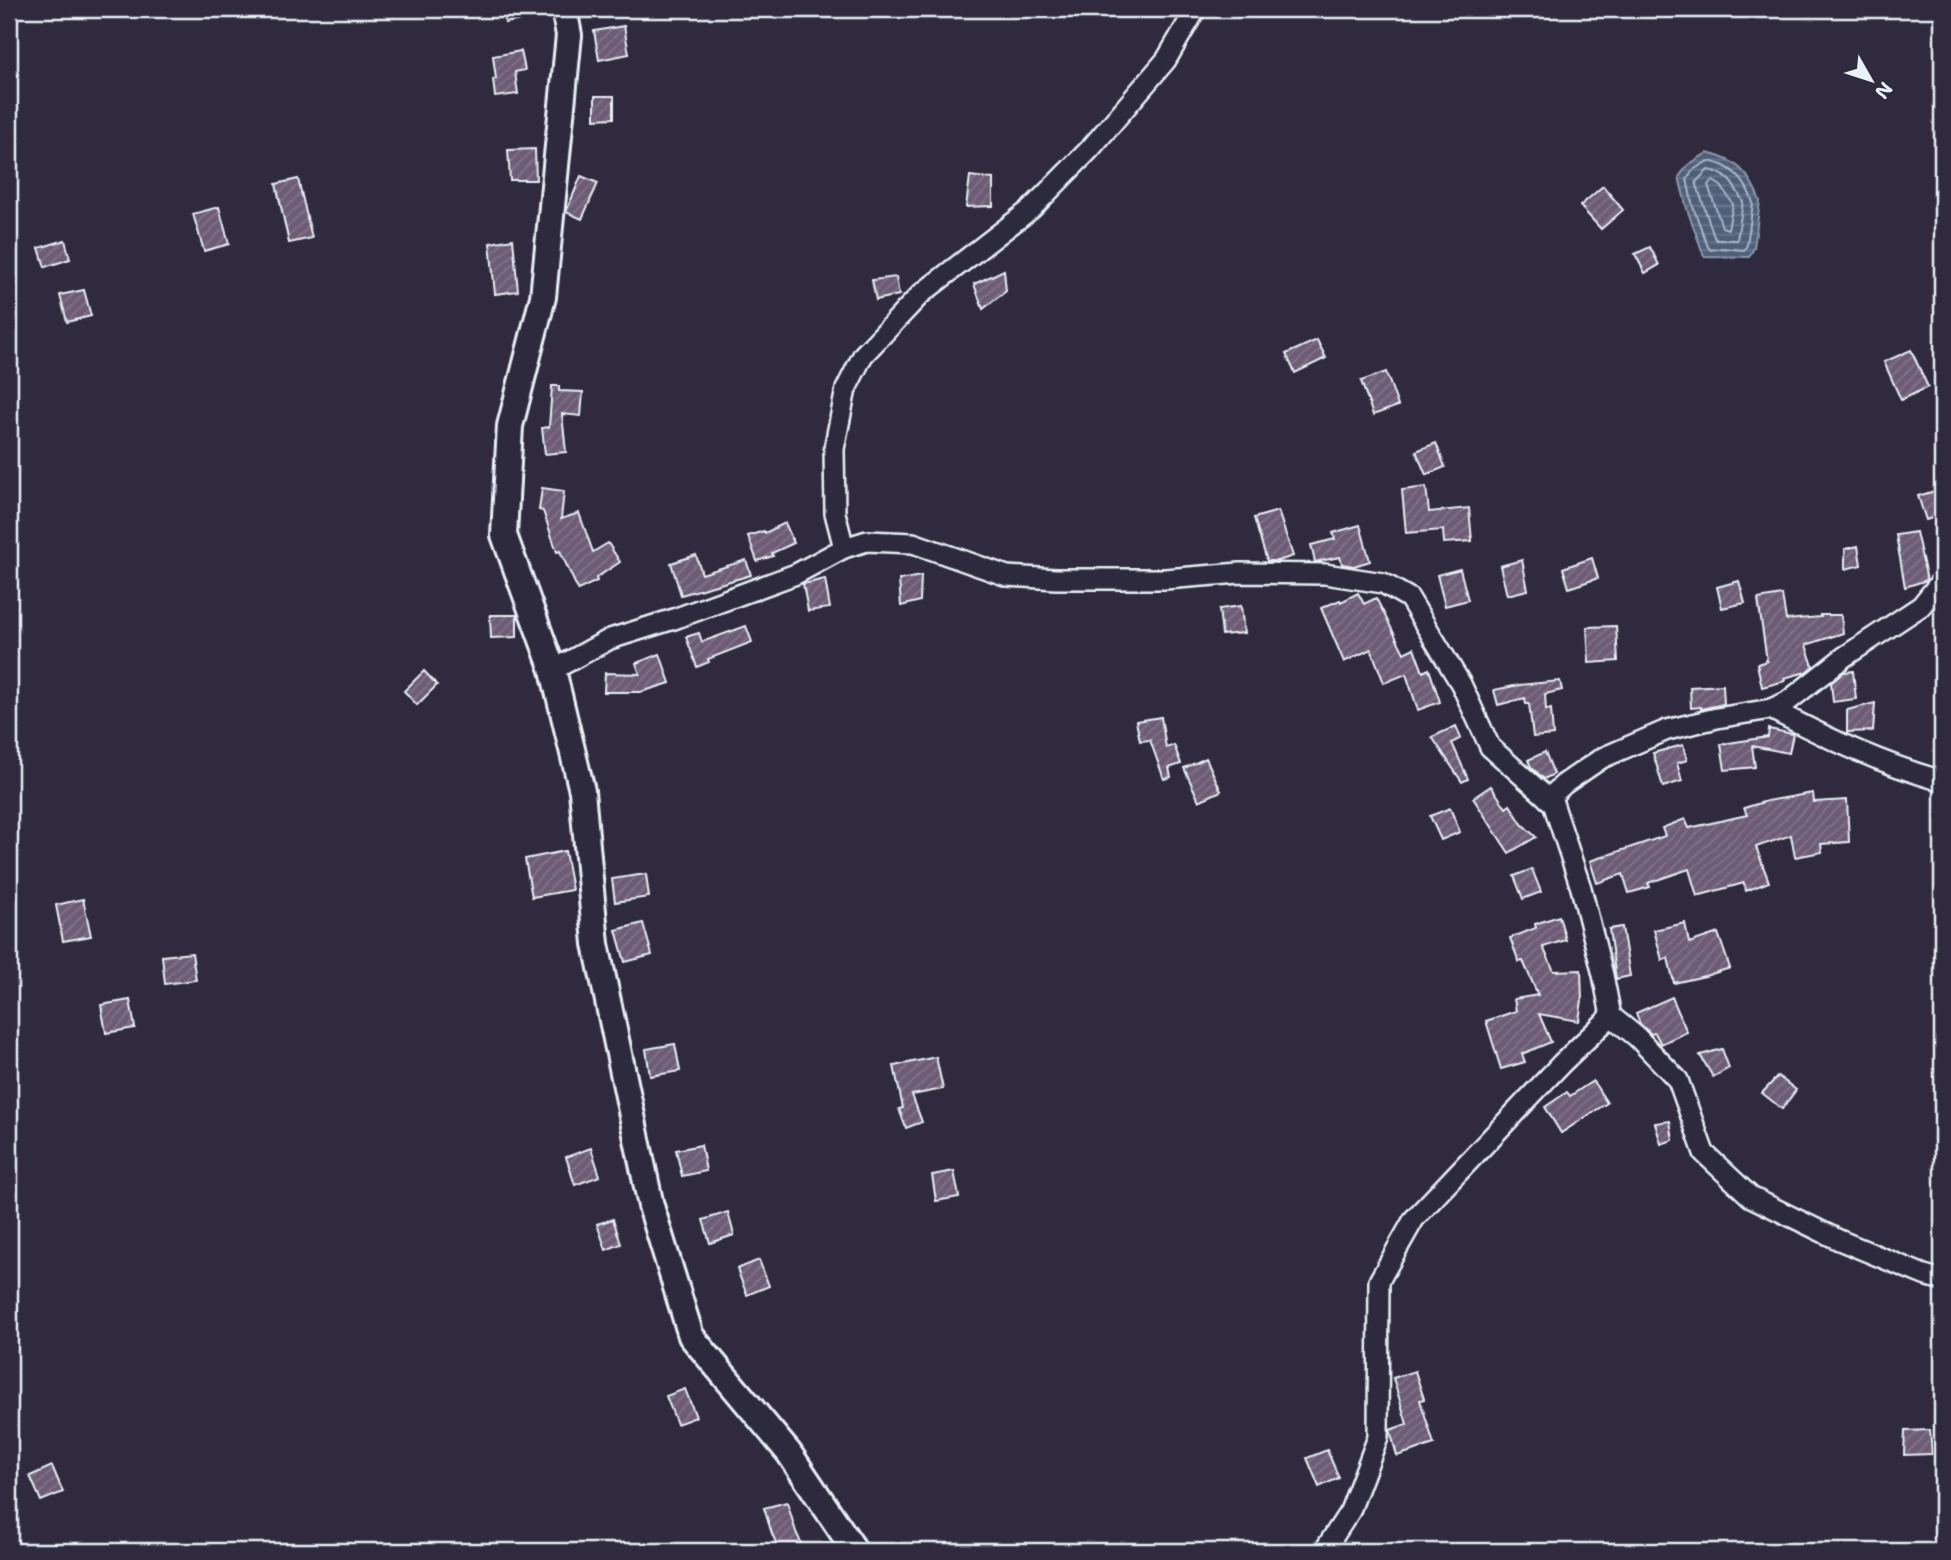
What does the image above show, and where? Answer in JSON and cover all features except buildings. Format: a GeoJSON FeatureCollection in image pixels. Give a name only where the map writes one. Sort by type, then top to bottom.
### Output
{"type":"FeatureCollection","features":[{"type":"Feature","properties":{"kind":"street"},"geometry":{"type":"LineString","coordinates":[[564,9],[569,35],[543,296],[510,426],[504,535],[552,670],[582,791],[596,944],[651,1206],[691,1336],[789,1452],[855,1551]]}},
{"type":"Feature","properties":{"kind":"street"},"geometry":{"type":"LineString","coordinates":[[845,548],[835,513],[834,449],[846,389],[863,355],[921,294],[1031,209],[1090,149],[1166,60],[1196,9]]}},
{"type":"Feature","properties":{"kind":"street"},"geometry":{"type":"LineString","coordinates":[[552,670],[610,639],[674,619],[796,574],[845,548],[867,541],[913,543],[1007,576],[1164,579],[1240,573],[1325,574],[1383,583],[1409,598],[1461,684],[1490,747],[1553,803],[1581,888],[1611,1016],[1637,1037],[1678,1080],[1704,1153],[1751,1197],[1839,1240],[1942,1280]]}},
{"type":"Feature","properties":{"kind":"street"},"geometry":{"type":"LineString","coordinates":[[1548,799],[1564,784],[1602,758],[1667,730],[1771,709],[1787,702],[1844,657],[1921,606],[1942,580]]}},
{"type":"Feature","properties":{"kind":"street"},"geometry":{"type":"LineString","coordinates":[[1771,709],[1849,749],[1894,767],[1942,781]]}},
{"type":"Feature","properties":{"kind":"street"},"geometry":{"type":"LineString","coordinates":[[1324,1551],[1350,1511],[1378,1437],[1379,1281],[1414,1219],[1562,1063],[1611,1016]]}},
{"type":"Feature","properties":{"kind":"water"},"geometry":{"type":"Polygon","coordinates":[[[1707,153],[1726,159],[1741,169],[1760,201],[1754,248],[1749,257],[1704,256],[1679,177],[1688,165],[1707,153]]]}}]}
